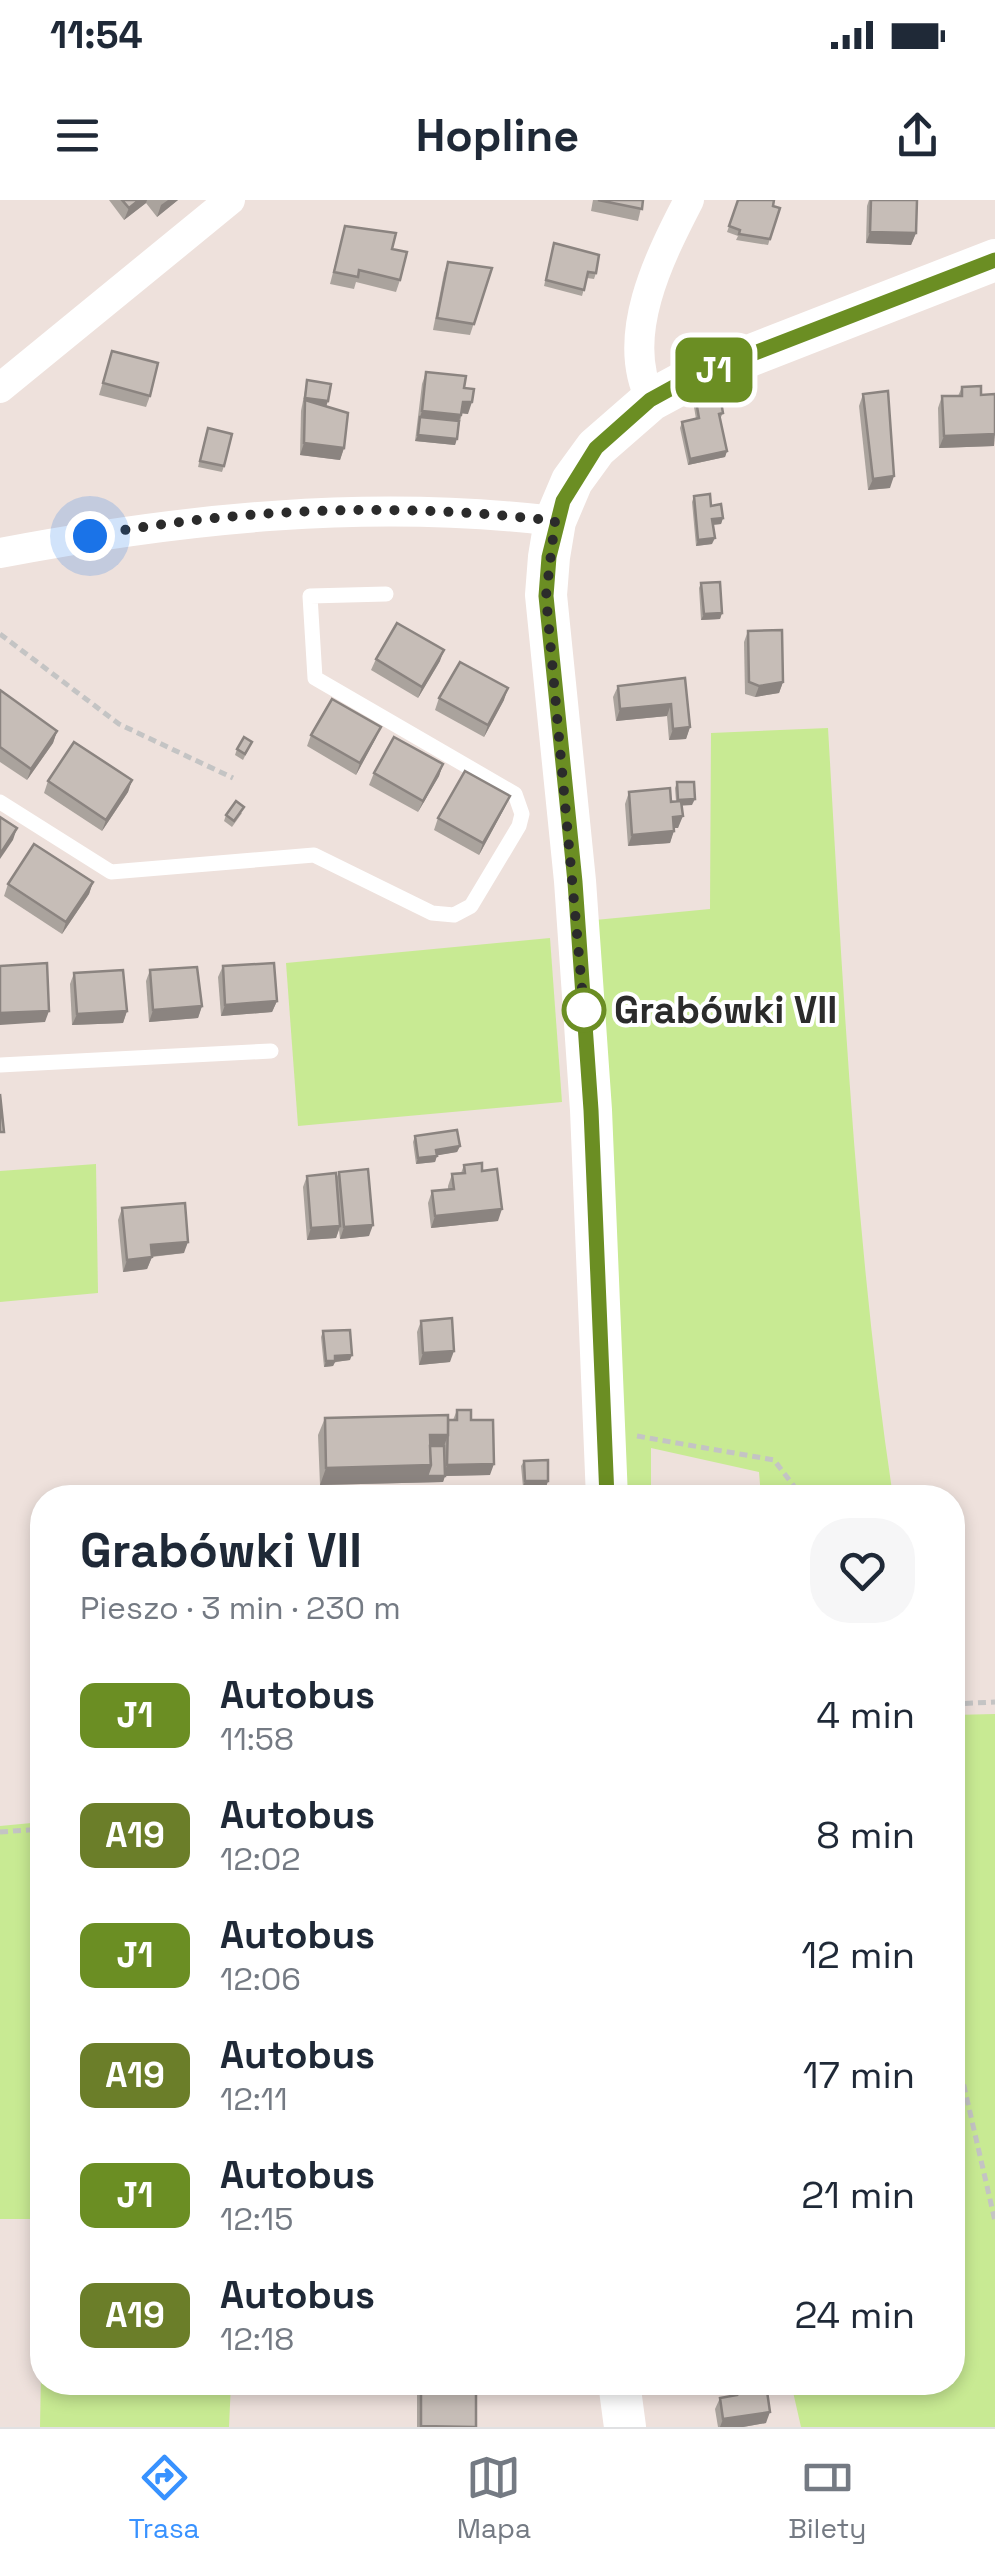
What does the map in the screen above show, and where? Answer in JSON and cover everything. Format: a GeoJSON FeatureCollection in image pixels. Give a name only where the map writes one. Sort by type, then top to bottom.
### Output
{"type":"FeatureCollection","features":[{"type":"Feature","properties":{"kind":"street"},"geometry":{"type":"LineString","coordinates":[[0,388],[230,200]]}},
{"type":"Feature","properties":{"kind":"street"},"geometry":{"type":"LineString","coordinates":[[650,400],[637,359],[651,282],[688,200]]}},
{"type":"Feature","properties":{"kind":"street"},"geometry":{"type":"LineString","coordinates":[[607,1485],[583,983],[546,596],[555,521],[572,482],[596,448],[650,400],[690,378],[995,260]]}},
{"type":"Feature","properties":{"kind":"street"},"geometry":{"type":"LineString","coordinates":[[0,552],[146,525],[261,516],[435,510],[555,521]]}},
{"type":"Feature","properties":{"kind":"street"},"geometry":{"type":"LineString","coordinates":[[621,2395],[625,2427]]}},
{"type":"Feature","properties":{"kind":"lane"},"geometry":{"type":"LineString","coordinates":[[0,802],[111,872],[314,855],[432,913],[463,912],[471,906],[519,826],[522,814],[516,794],[315,678],[310,596],[386,594]]}},
{"type":"Feature","properties":{"kind":"lane"},"geometry":{"type":"LineString","coordinates":[[0,1065],[270,1051]]}},
{"type":"Feature","properties":{"kind":"path"},"geometry":{"type":"LineString","coordinates":[[0,634],[119,724],[233,778]]}},
{"type":"Feature","properties":{"kind":"path"},"geometry":{"type":"LineString","coordinates":[[606,1432],[774,1460],[793,1485]]}},
{"type":"Feature","properties":{"kind":"path"},"geometry":{"type":"LineString","coordinates":[[965,1703],[995,1702]]}},
{"type":"Feature","properties":{"kind":"path"},"geometry":{"type":"LineString","coordinates":[[0,1832],[30,1830]]}},
{"type":"Feature","properties":{"kind":"path"},"geometry":{"type":"LineString","coordinates":[[965,2091],[995,2221]]}},
{"type":"Feature","properties":{"kind":"green space"},"geometry":{"type":"Polygon","coordinates":[[[828,728],[860,1210],[891,1485],[760,1485],[759,1472],[651,1448],[651,1485],[621,1485],[595,920],[710,909],[711,733],[828,728]]]}},
{"type":"Feature","properties":{"kind":"green space"},"geometry":{"type":"Polygon","coordinates":[[[550,938],[562,1102],[298,1126],[286,963],[550,938]]]}},
{"type":"Feature","properties":{"kind":"green space"},"geometry":{"type":"Polygon","coordinates":[[[96,1164],[98,1293],[0,1302],[0,1171],[96,1164]]]}},
{"type":"Feature","properties":{"kind":"green space"},"geometry":{"type":"Polygon","coordinates":[[[995,1714],[995,2427],[801,2427],[794,2395],[965,2395],[965,1715],[995,1714]]]}},
{"type":"Feature","properties":{"kind":"green space"},"geometry":{"type":"Polygon","coordinates":[[[30,1823],[30,2219],[0,2219],[0,1826],[30,1823]]]}},
{"type":"Feature","properties":{"kind":"green space"},"geometry":{"type":"Polygon","coordinates":[[[41,2395],[230,2395],[229,2427],[40,2427],[41,2395]]]}},
{"type":"Feature","properties":{"kind":"building"},"geometry":{"type":"Polygon","coordinates":[[[122,200],[139,200],[129,208],[122,200]]]}},
{"type":"Feature","properties":{"kind":"building"},"geometry":{"type":"Polygon","coordinates":[[[598,200],[643,200],[642,209],[598,200]]]}},
{"type":"Feature","properties":{"kind":"building"},"geometry":{"type":"Polygon","coordinates":[[[738,200],[774,200],[773,206],[780,208],[770,239],[739,234],[740,230],[729,226],[738,200]]]}},
{"type":"Feature","properties":{"kind":"building"},"geometry":{"type":"Polygon","coordinates":[[[871,200],[917,200],[916,233],[870,232],[871,200]]]}},
{"type":"Feature","properties":{"kind":"building"},"geometry":{"type":"Polygon","coordinates":[[[345,226],[396,233],[392,249],[407,252],[400,280],[359,270],[358,277],[334,272],[345,226]]]}},
{"type":"Feature","properties":{"kind":"building"},"geometry":{"type":"Polygon","coordinates":[[[554,243],[599,255],[596,273],[588,272],[584,290],[546,280],[554,243]]]}},
{"type":"Feature","properties":{"kind":"building"},"geometry":{"type":"Polygon","coordinates":[[[448,262],[492,268],[474,324],[437,318],[448,262]]]}},
{"type":"Feature","properties":{"kind":"building"},"geometry":{"type":"Polygon","coordinates":[[[112,351],[158,363],[150,396],[103,383],[112,351]]]}},
{"type":"Feature","properties":{"kind":"building"},"geometry":{"type":"Polygon","coordinates":[[[426,372],[466,376],[464,388],[474,389],[472,402],[463,402],[461,415],[422,411],[426,372]]]}},
{"type":"Feature","properties":{"kind":"building"},"geometry":{"type":"Polygon","coordinates":[[[307,380],[331,384],[328,401],[305,398],[307,380]]]}},
{"type":"Feature","properties":{"kind":"building"},"geometry":{"type":"Polygon","coordinates":[[[981,386],[981,395],[995,394],[995,434],[944,436],[942,396],[962,396],[962,387],[981,386]]]}},
{"type":"Feature","properties":{"kind":"building"},"geometry":{"type":"Polygon","coordinates":[[[888,391],[894,476],[873,479],[863,394],[888,391]]]}},
{"type":"Feature","properties":{"kind":"building"},"geometry":{"type":"Polygon","coordinates":[[[720,396],[723,413],[719,414],[727,451],[690,459],[682,422],[699,418],[696,401],[720,396]]]}},
{"type":"Feature","properties":{"kind":"building"},"geometry":{"type":"Polygon","coordinates":[[[305,400],[348,413],[344,448],[304,443],[305,400]]]}},
{"type":"Feature","properties":{"kind":"building"},"geometry":{"type":"Polygon","coordinates":[[[420,417],[459,421],[457,439],[418,435],[420,417]]]}},
{"type":"Feature","properties":{"kind":"building"},"geometry":{"type":"Polygon","coordinates":[[[208,428],[232,434],[224,466],[200,461],[208,428]]]}},
{"type":"Feature","properties":{"kind":"building"},"geometry":{"type":"Polygon","coordinates":[[[710,494],[711,506],[721,504],[723,518],[712,519],[715,538],[698,540],[694,496],[710,494]]]}},
{"type":"Feature","properties":{"kind":"building"},"geometry":{"type":"Polygon","coordinates":[[[720,582],[722,613],[704,614],[701,583],[720,582]]]}},
{"type":"Feature","properties":{"kind":"building"},"geometry":{"type":"Polygon","coordinates":[[[397,623],[444,650],[422,687],[376,659],[397,623]]]}},
{"type":"Feature","properties":{"kind":"building"},"geometry":{"type":"Polygon","coordinates":[[[782,630],[783,682],[759,686],[749,682],[748,631],[782,630]]]}},
{"type":"Feature","properties":{"kind":"building"},"geometry":{"type":"Polygon","coordinates":[[[460,662],[508,688],[488,725],[439,698],[460,662]]]}},
{"type":"Feature","properties":{"kind":"building"},"geometry":{"type":"Polygon","coordinates":[[[685,678],[690,727],[673,729],[671,704],[620,709],[618,686],[685,678]]]}},
{"type":"Feature","properties":{"kind":"building"},"geometry":{"type":"Polygon","coordinates":[[[0,690],[57,731],[31,769],[0,747],[0,690]]]}},
{"type":"Feature","properties":{"kind":"building"},"geometry":{"type":"Polygon","coordinates":[[[332,699],[381,727],[360,763],[311,735],[332,699]]]}},
{"type":"Feature","properties":{"kind":"building"},"geometry":{"type":"Polygon","coordinates":[[[244,737],[252,742],[245,754],[237,749],[244,737]]]}},
{"type":"Feature","properties":{"kind":"building"},"geometry":{"type":"Polygon","coordinates":[[[394,737],[443,764],[423,801],[374,773],[394,737]]]}},
{"type":"Feature","properties":{"kind":"building"},"geometry":{"type":"Polygon","coordinates":[[[74,742],[132,780],[106,820],[48,781],[74,742]]]}},
{"type":"Feature","properties":{"kind":"building"},"geometry":{"type":"Polygon","coordinates":[[[465,771],[510,796],[483,843],[438,818],[465,771]]]}},
{"type":"Feature","properties":{"kind":"building"},"geometry":{"type":"Polygon","coordinates":[[[677,782],[694,782],[695,799],[678,800],[677,782]]]}},
{"type":"Feature","properties":{"kind":"building"},"geometry":{"type":"Polygon","coordinates":[[[670,788],[671,802],[681,801],[683,816],[673,817],[674,831],[632,835],[629,792],[670,788]]]}},
{"type":"Feature","properties":{"kind":"building"},"geometry":{"type":"Polygon","coordinates":[[[236,801],[244,807],[234,821],[226,815],[236,801]]]}},
{"type":"Feature","properties":{"kind":"building"},"geometry":{"type":"Polygon","coordinates":[[[0,817],[17,828],[0,854],[0,817]]]}},
{"type":"Feature","properties":{"kind":"building"},"geometry":{"type":"Polygon","coordinates":[[[34,844],[93,882],[66,922],[8,884],[34,844]]]}},
{"type":"Feature","properties":{"kind":"building"},"geometry":{"type":"Polygon","coordinates":[[[47,963],[49,1011],[0,1013],[0,966],[47,963]]]}},
{"type":"Feature","properties":{"kind":"building"},"geometry":{"type":"Polygon","coordinates":[[[274,963],[277,1001],[225,1005],[223,966],[274,963]]]}},
{"type":"Feature","properties":{"kind":"building"},"geometry":{"type":"Polygon","coordinates":[[[197,967],[202,1006],[153,1010],[150,970],[197,967]]]}},
{"type":"Feature","properties":{"kind":"building"},"geometry":{"type":"Polygon","coordinates":[[[123,970],[127,1011],[77,1014],[74,973],[123,970]]]}},
{"type":"Feature","properties":{"kind":"building"},"geometry":{"type":"Polygon","coordinates":[[[0,1094],[4,1132],[0,1132],[0,1094]]]}},
{"type":"Feature","properties":{"kind":"building"},"geometry":{"type":"Polygon","coordinates":[[[457,1130],[460,1146],[436,1150],[437,1156],[418,1158],[415,1136],[457,1130]]]}},
{"type":"Feature","properties":{"kind":"building"},"geometry":{"type":"Polygon","coordinates":[[[482,1163],[482,1171],[497,1169],[502,1209],[435,1216],[432,1191],[454,1189],[452,1174],[465,1173],[464,1165],[482,1163]]]}},
{"type":"Feature","properties":{"kind":"building"},"geometry":{"type":"Polygon","coordinates":[[[368,1169],[373,1225],[344,1227],[339,1172],[368,1169]]]}},
{"type":"Feature","properties":{"kind":"building"},"geometry":{"type":"Polygon","coordinates":[[[336,1173],[340,1226],[311,1228],[307,1176],[336,1173]]]}},
{"type":"Feature","properties":{"kind":"building"},"geometry":{"type":"Polygon","coordinates":[[[185,1203],[188,1242],[151,1245],[152,1257],[127,1260],[122,1208],[185,1203]]]}},
{"type":"Feature","properties":{"kind":"building"},"geometry":{"type":"Polygon","coordinates":[[[452,1318],[454,1351],[423,1353],[421,1321],[452,1318]]]}},
{"type":"Feature","properties":{"kind":"building"},"geometry":{"type":"Polygon","coordinates":[[[350,1330],[352,1355],[326,1361],[323,1331],[350,1330]]]}},
{"type":"Feature","properties":{"kind":"building"},"geometry":{"type":"Polygon","coordinates":[[[457,1410],[471,1410],[471,1420],[493,1420],[494,1464],[447,1465],[448,1420],[457,1420],[457,1410]]]}},
{"type":"Feature","properties":{"kind":"building"},"geometry":{"type":"Polygon","coordinates":[[[448,1415],[448,1435],[430,1435],[431,1465],[326,1468],[325,1418],[448,1415]]]}},
{"type":"Feature","properties":{"kind":"building"},"geometry":{"type":"Polygon","coordinates":[[[430,1446],[444,1446],[445,1476],[427,1476],[430,1446]]]}},
{"type":"Feature","properties":{"kind":"building"},"geometry":{"type":"Polygon","coordinates":[[[548,1460],[548,1481],[525,1481],[524,1461],[548,1460]]]}},
{"type":"Feature","properties":{"kind":"building"},"geometry":{"type":"Polygon","coordinates":[[[421,2395],[476,2395],[476,2427],[421,2426],[421,2395]]]}},
{"type":"Feature","properties":{"kind":"building"},"geometry":{"type":"Polygon","coordinates":[[[768,2395],[770,2412],[723,2419],[720,2398],[768,2395]]]}},
{"type":"Feature","properties":{"kind":"bus line","name":"J1"},"geometry":{"type":"LineString","coordinates":[[607,1485],[582,970],[546,596],[555,521],[572,482],[596,448],[650,400],[690,378],[995,260]]}},
{"type":"Feature","properties":{"kind":"place","name":"Grabówki VII"},"geometry":{"type":"Point","coordinates":[584,1010]}},
{"type":"Feature","properties":{"kind":"route"},"geometry":{"type":"LineString","coordinates":[[90,536],[146,525],[374,510],[435,510],[555,521],[546,596],[584,1010]]}}]}
